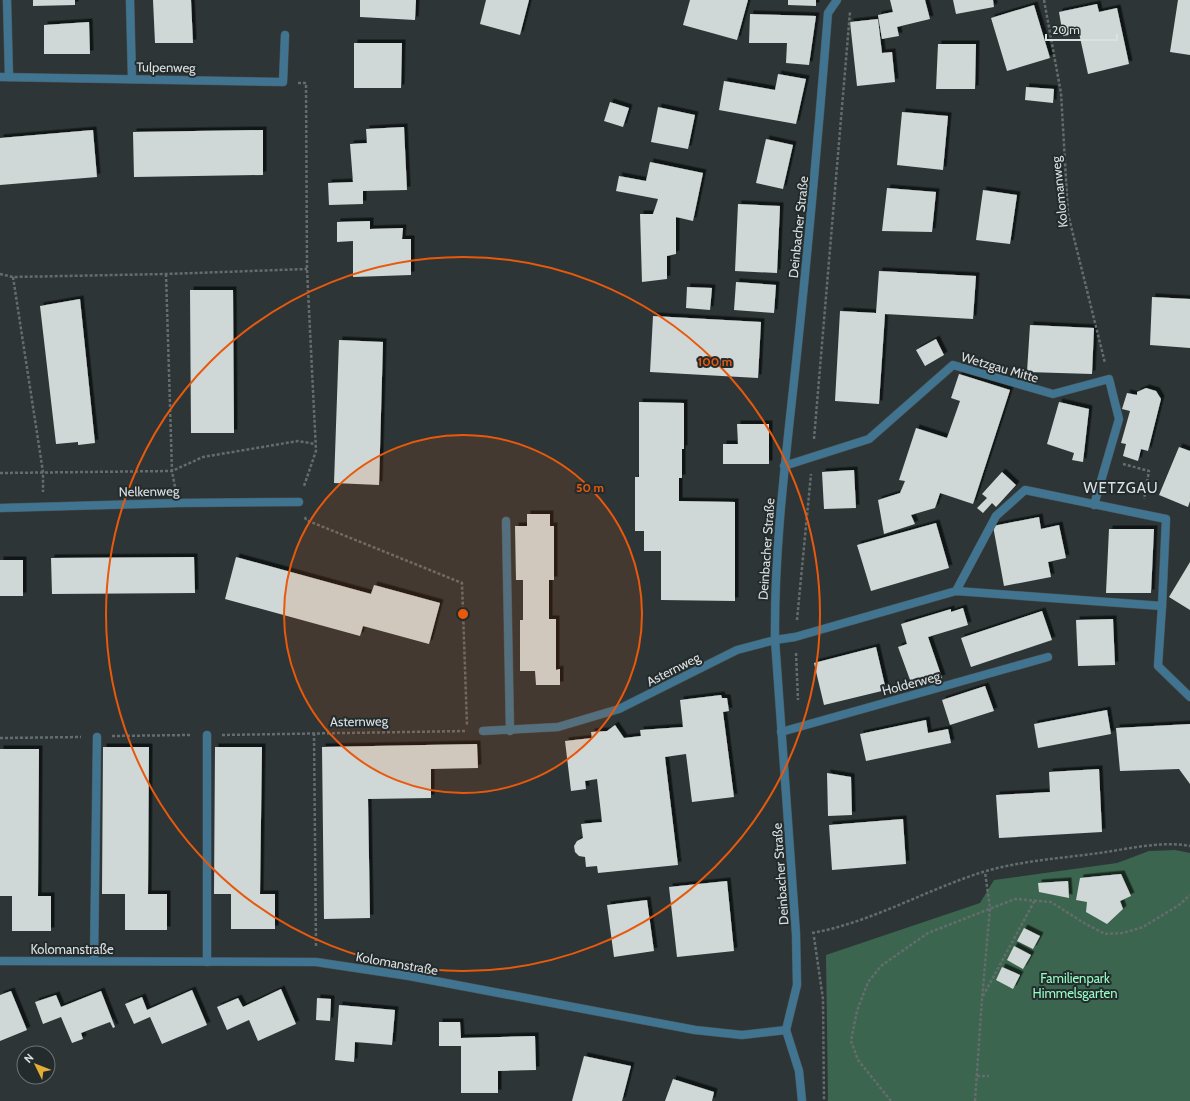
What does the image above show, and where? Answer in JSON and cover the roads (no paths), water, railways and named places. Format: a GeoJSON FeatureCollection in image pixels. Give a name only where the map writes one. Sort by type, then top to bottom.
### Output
{"type":"FeatureCollection","features":[{"type":"Feature","properties":{"kind":"street"},"geometry":{"type":"LineString","coordinates":[[7,0],[9,77]]}},
{"type":"Feature","properties":{"kind":"street"},"geometry":{"type":"LineString","coordinates":[[130,0],[132,79]]}},
{"type":"Feature","properties":{"kind":"street","name":"Deinbacher Straße"},"geometry":{"type":"LineString","coordinates":[[786,1030],[797,985],[796,949],[775,640],[774,593],[784,466],[813,200],[828,13],[837,0]]}},
{"type":"Feature","properties":{"kind":"street","name":"Tulpenweg"},"geometry":{"type":"LineString","coordinates":[[0,77],[284,82],[285,34]]}},
{"type":"Feature","properties":{"kind":"street","name":"Wetzgau Mitte"},"geometry":{"type":"LineString","coordinates":[[784,466],[869,439],[953,365],[1053,394],[1109,379],[1119,419],[1094,505]]}},
{"type":"Feature","properties":{"kind":"street"},"geometry":{"type":"LineString","coordinates":[[956,592],[996,516],[1025,490],[1166,519],[1158,666],[1190,697]]}},
{"type":"Feature","properties":{"kind":"street","name":"Nelkenweg"},"geometry":{"type":"LineString","coordinates":[[0,508],[178,503],[299,502]]}},
{"type":"Feature","properties":{"kind":"street"},"geometry":{"type":"LineString","coordinates":[[506,521],[510,731]]}},
{"type":"Feature","properties":{"kind":"street"},"geometry":{"type":"LineString","coordinates":[[775,640],[795,637],[956,592],[1162,606]]}},
{"type":"Feature","properties":{"kind":"street","name":"Asternweg"},"geometry":{"type":"LineString","coordinates":[[484,731],[510,731],[558,727],[619,709],[737,650],[775,640]]}},
{"type":"Feature","properties":{"kind":"street","name":"Holderweg"},"geometry":{"type":"LineString","coordinates":[[781,732],[1048,657]]}},
{"type":"Feature","properties":{"kind":"street"},"geometry":{"type":"LineString","coordinates":[[207,735],[207,962]]}},
{"type":"Feature","properties":{"kind":"street"},"geometry":{"type":"LineString","coordinates":[[94,961],[97,737]]}},
{"type":"Feature","properties":{"kind":"street","name":"Kolomanstraße"},"geometry":{"type":"LineString","coordinates":[[0,961],[316,962],[409,976],[695,1030],[742,1035],[786,1030]]}},
{"type":"Feature","properties":{"kind":"street"},"geometry":{"type":"LineString","coordinates":[[786,1030],[800,1072],[802,1101]]}},
{"type":"Feature","properties":{"kind":"district","name":"WETZGAU"},"geometry":{"type":"Point","coordinates":[1121,488]}},
{"type":"Feature","properties":{"kind":"park label","name":"Familienpark Himmelsgarten"},"geometry":{"type":"Point","coordinates":[1075,986]}}]}
